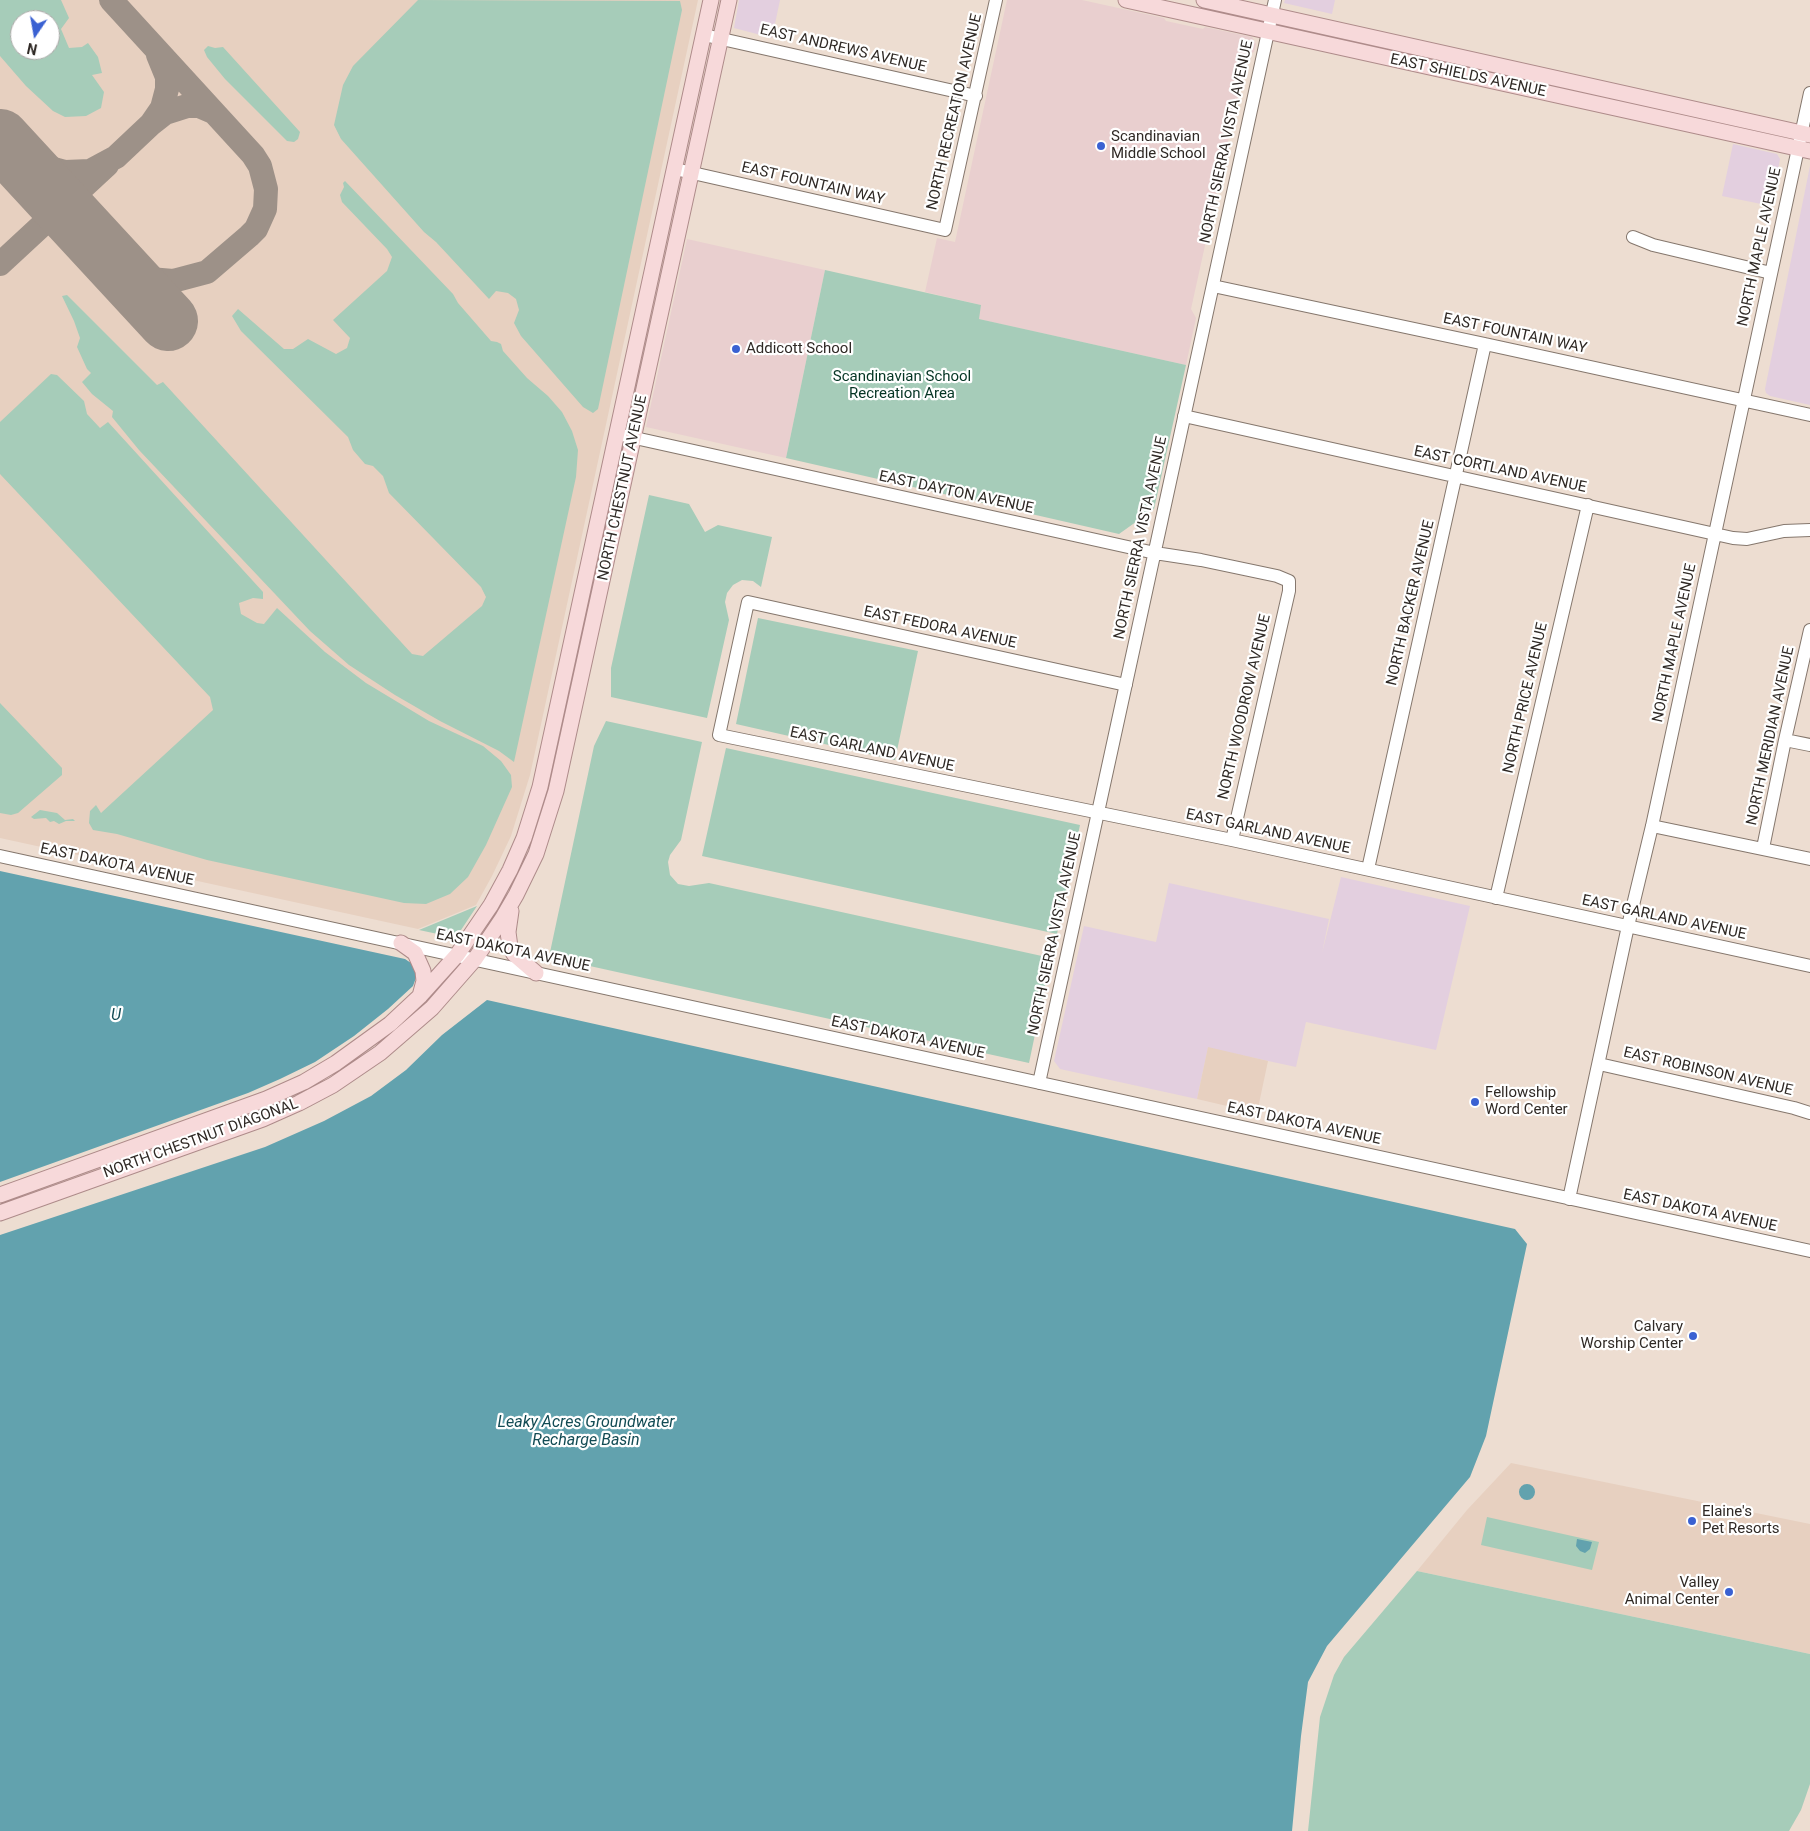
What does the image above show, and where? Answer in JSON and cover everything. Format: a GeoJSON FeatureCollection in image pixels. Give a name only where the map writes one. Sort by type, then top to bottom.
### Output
{"type":"FeatureCollection","features":[{"type":"Feature","properties":{"kind":"main road","name":"NORTH CHESTNUT AVENUE"},"geometry":{"type":"LineString","coordinates":[[457,955],[491,905],[510,870],[524,838],[540,787],[711,0]]}},
{"type":"Feature","properties":{"kind":"main road","name":"NORTH CHESTNUT AVENUE"},"geometry":{"type":"LineString","coordinates":[[474,959],[492,935],[513,901],[536,854],[550,811],[576,703],[729,0]]}},
{"type":"Feature","properties":{"kind":"main road","name":"EAST SHIELDS AVENUE"},"geometry":{"type":"LineString","coordinates":[[1126,0],[1804,150]]}},
{"type":"Feature","properties":{"kind":"main road","name":"EAST SHIELDS AVENUE"},"geometry":{"type":"LineString","coordinates":[[1204,0],[1273,7],[1525,71],[1806,134]]}},
{"type":"Feature","properties":{"kind":"main road"},"geometry":{"type":"LineString","coordinates":[[1452,72],[1460,66],[1511,74],[1521,74],[1525,71]]}},
{"type":"Feature","properties":{"kind":"main road"},"geometry":{"type":"LineString","coordinates":[[560,700],[576,703]]}},
{"type":"Feature","properties":{"kind":"main road"},"geometry":{"type":"LineString","coordinates":[[513,901],[508,932],[510,947],[514,954],[536,973]]}},
{"type":"Feature","properties":{"kind":"main road"},"geometry":{"type":"LineString","coordinates":[[401,943],[410,948],[418,958],[423,971],[424,980],[420,996]]}},
{"type":"Feature","properties":{"kind":"main road","name":"NORTH CHESTNUT DIAGONAL"},"geometry":{"type":"LineString","coordinates":[[0,1195],[285,1091],[354,1051],[390,1024],[420,996],[457,955]]}},
{"type":"Feature","properties":{"kind":"main road","name":"NORTH CHESTNUT DIAGONAL"},"geometry":{"type":"LineString","coordinates":[[0,1213],[263,1119],[316,1095],[369,1062],[410,1028],[442,998],[474,959]]}},
{"type":"Feature","properties":{"kind":"street","name":"NORTH RECREATION AVENUE"},"geometry":{"type":"LineString","coordinates":[[945,230],[996,0]]}},
{"type":"Feature","properties":{"kind":"street","name":"NORTH SIERRA VISTA AVENUE"},"geometry":{"type":"LineString","coordinates":[[1040,1083],[1273,7]]}},
{"type":"Feature","properties":{"kind":"street","name":"EAST ANDREWS AVENUE"},"geometry":{"type":"LineString","coordinates":[[704,35],[976,96]]}},
{"type":"Feature","properties":{"kind":"street","name":"NORTH MAPLE AVENUE"},"geometry":{"type":"LineString","coordinates":[[1569,1199],[1716,534],[1771,273],[1804,150],[1810,93]]}},
{"type":"Feature","properties":{"kind":"street","name":"EAST FOUNTAIN WAY"},"geometry":{"type":"LineString","coordinates":[[674,169],[945,230]]}},
{"type":"Feature","properties":{"kind":"street"},"geometry":{"type":"LineString","coordinates":[[1633,237],[1653,246],[1771,273]]}},
{"type":"Feature","properties":{"kind":"street","name":"EAST FOUNTAIN WAY"},"geometry":{"type":"LineString","coordinates":[[1213,286],[1810,415]]}},
{"type":"Feature","properties":{"kind":"street","name":"NORTH BACKER AVENUE"},"geometry":{"type":"LineString","coordinates":[[1368,869],[1485,344]]}},
{"type":"Feature","properties":{"kind":"street","name":"EAST CORTLAND AVENUE"},"geometry":{"type":"LineString","coordinates":[[1184,416],[1733,538],[1747,538],[1784,531],[1810,530]]}},
{"type":"Feature","properties":{"kind":"street","name":"EAST DAYTON AVENUE"},"geometry":{"type":"LineString","coordinates":[[617,434],[1155,553],[1277,576],[1288,581]]}},
{"type":"Feature","properties":{"kind":"street","name":"NORTH PRICE AVENUE"},"geometry":{"type":"LineString","coordinates":[[1496,898],[1588,505]]}},
{"type":"Feature","properties":{"kind":"street","name":"NORTH WOODROW AVENUE"},"geometry":{"type":"LineString","coordinates":[[1232,840],[1288,591],[1288,581]]}},
{"type":"Feature","properties":{"kind":"street","name":"EAST FEDORA AVENUE"},"geometry":{"type":"LineString","coordinates":[[719,735],[748,602],[1126,685]]}},
{"type":"Feature","properties":{"kind":"street","name":"NORTH MERIDIAN AVENUE"},"geometry":{"type":"LineString","coordinates":[[1763,848],[1809,635]]}},
{"type":"Feature","properties":{"kind":"street","name":"EAST GARLAND AVENUE"},"geometry":{"type":"LineString","coordinates":[[719,735],[1232,840],[1810,966]]}},
{"type":"Feature","properties":{"kind":"street"},"geometry":{"type":"LineString","coordinates":[[1785,740],[1810,745]]}},
{"type":"Feature","properties":{"kind":"street"},"geometry":{"type":"LineString","coordinates":[[1652,826],[1810,858]]}},
{"type":"Feature","properties":{"kind":"street","name":"EAST DAKOTA AVENUE"},"geometry":{"type":"LineString","coordinates":[[0,856],[1810,1251]]}},
{"type":"Feature","properties":{"kind":"street","name":"EAST ROBINSON AVENUE"},"geometry":{"type":"LineString","coordinates":[[1599,1064],[1810,1112]]}},
{"type":"Feature","properties":{"kind":"shaded area"},"geometry":{"type":"Polygon","coordinates":[[[0,0],[698,0],[530,775],[511,836],[476,905],[418,929],[0,838],[0,0]]]}},
{"type":"Feature","properties":{"kind":"shaded area"},"geometry":{"type":"Polygon","coordinates":[[[739,0],[780,0],[772,38],[734,28],[739,0]]]}},
{"type":"Feature","properties":{"kind":"shaded area","name":"Scandinavian Middle School"},"geometry":{"type":"Polygon","coordinates":[[[1007,0],[1082,0],[1164,18],[1166,21],[1252,37],[1256,44],[1254,52],[1247,55],[1191,309],[1196,318],[1186,365],[978,319],[981,305],[925,292],[937,238],[955,242],[1007,0]]]}},
{"type":"Feature","properties":{"kind":"shaded area"},"geometry":{"type":"Polygon","coordinates":[[[1285,0],[1335,0],[1332,14],[1284,3],[1285,0]]]}},
{"type":"Feature","properties":{"kind":"shaded area"},"geometry":{"type":"Polygon","coordinates":[[[1733,144],[1777,154],[1780,159],[1771,206],[1722,196],[1733,144]]]}},
{"type":"Feature","properties":{"kind":"shaded area"},"geometry":{"type":"Polygon","coordinates":[[[1810,166],[1810,405],[1770,396],[1766,393],[1765,389],[1810,166]]]}},
{"type":"Feature","properties":{"kind":"shaded area","name":"Addicott School"},"geometry":{"type":"Polygon","coordinates":[[[687,239],[825,270],[786,458],[646,427],[687,239]]]}},
{"type":"Feature","properties":{"kind":"shaded area"},"geometry":{"type":"Polygon","coordinates":[[[1341,877],[1470,906],[1436,1050],[1306,1022],[1296,1067],[1208,1048],[1197,1099],[1060,1069],[1054,1061],[1084,926],[1156,942],[1169,883],[1329,919],[1322,953],[1341,877]]]}},
{"type":"Feature","properties":{"kind":"shaded area"},"geometry":{"type":"Polygon","coordinates":[[[1208,1047],[1268,1061],[1257,1113],[1197,1099],[1208,1047]]]}},
{"type":"Feature","properties":{"kind":"shaded area"},"geometry":{"type":"Polygon","coordinates":[[[1511,1463],[1810,1524],[1810,1654],[1417,1571],[1467,1510],[1511,1463]]]}},
{"type":"Feature","properties":{"kind":"green space"},"geometry":{"type":"Polygon","coordinates":[[[0,0],[61,0],[69,18],[61,29],[69,48],[82,47],[88,43],[98,57],[102,73],[92,75],[104,92],[101,108],[86,116],[65,117],[53,111],[26,86],[0,56],[0,0]]]}},
{"type":"Feature","properties":{"kind":"green space"},"geometry":{"type":"Polygon","coordinates":[[[418,0],[680,1],[682,10],[598,409],[593,413],[583,407],[521,336],[514,323],[519,310],[516,299],[508,293],[496,291],[489,299],[436,242],[424,232],[341,139],[334,125],[343,85],[353,66],[418,0]]]}},
{"type":"Feature","properties":{"kind":"green space"},"geometry":{"type":"Polygon","coordinates":[[[208,46],[215,48],[223,47],[300,132],[298,139],[294,142],[287,141],[225,79],[207,57],[204,50],[208,46]]]}},
{"type":"Feature","properties":{"kind":"green space"},"geometry":{"type":"Polygon","coordinates":[[[345,181],[453,294],[458,303],[491,341],[501,344],[503,351],[527,378],[548,396],[562,412],[572,431],[578,450],[576,477],[514,762],[499,751],[440,721],[395,695],[349,665],[310,631],[139,450],[112,417],[113,411],[92,394],[82,382],[91,373],[87,369],[77,347],[80,338],[62,296],[67,295],[157,385],[163,382],[412,654],[423,656],[482,606],[486,597],[481,587],[389,493],[383,476],[373,466],[365,464],[353,450],[348,437],[241,331],[232,316],[238,309],[284,349],[293,349],[308,339],[336,354],[347,348],[350,338],[333,320],[387,271],[392,257],[387,249],[342,202],[340,195],[345,181]]]}},
{"type":"Feature","properties":{"kind":"green space","name":"Scandinavian School Recreation Area"},"geometry":{"type":"Polygon","coordinates":[[[825,270],[981,305],[979,319],[1186,365],[1154,509],[1119,534],[786,458],[825,270]]]}},
{"type":"Feature","properties":{"kind":"green space"},"geometry":{"type":"Polygon","coordinates":[[[51,374],[57,375],[84,401],[87,414],[100,428],[108,422],[263,592],[263,599],[253,598],[239,603],[241,614],[257,623],[264,624],[277,608],[325,652],[366,683],[429,721],[483,746],[501,761],[511,775],[512,787],[486,845],[468,877],[450,894],[426,904],[404,903],[207,860],[117,834],[93,830],[89,823],[90,811],[96,805],[101,813],[213,710],[210,697],[0,474],[0,422],[51,374]]]}},
{"type":"Feature","properties":{"kind":"green space"},"geometry":{"type":"Polygon","coordinates":[[[649,495],[689,504],[705,532],[718,525],[772,537],[761,587],[753,581],[742,580],[733,585],[727,593],[725,602],[729,620],[707,718],[611,697],[611,668],[649,495]]]}},
{"type":"Feature","properties":{"kind":"green space"},"geometry":{"type":"Polygon","coordinates":[[[758,618],[918,651],[895,760],[736,724],[758,618]]]}},
{"type":"Feature","properties":{"kind":"green space"},"geometry":{"type":"Polygon","coordinates":[[[0,703],[62,768],[62,775],[18,813],[11,815],[0,813],[0,703]]]}},
{"type":"Feature","properties":{"kind":"green space"},"geometry":{"type":"Polygon","coordinates":[[[606,721],[702,742],[681,840],[670,855],[668,862],[670,875],[678,884],[689,886],[709,883],[1051,958],[1029,1063],[549,957],[594,746],[606,721]]]}},
{"type":"Feature","properties":{"kind":"green space"},"geometry":{"type":"Polygon","coordinates":[[[726,748],[1080,825],[1057,934],[702,856],[726,748]]]}},
{"type":"Feature","properties":{"kind":"green space"},"geometry":{"type":"Polygon","coordinates":[[[40,810],[57,813],[65,820],[73,819],[75,821],[66,821],[59,824],[54,821],[50,822],[46,818],[34,819],[31,817],[40,810]]]}},
{"type":"Feature","properties":{"kind":"green space"},"geometry":{"type":"Polygon","coordinates":[[[477,906],[461,930],[447,936],[419,930],[477,906]]]}},
{"type":"Feature","properties":{"kind":"green space"},"geometry":{"type":"Polygon","coordinates":[[[1487,1517],[1599,1542],[1592,1570],[1481,1545],[1487,1517]]]}},
{"type":"Feature","properties":{"kind":"green space"},"geometry":{"type":"Polygon","coordinates":[[[1417,1571],[1810,1654],[1810,1784],[1801,1810],[1789,1831],[1308,1831],[1320,1717],[1334,1675],[1344,1657],[1417,1571]]]}},
{"type":"Feature","properties":{"kind":"water","name":"U"},"geometry":{"type":"Polygon","coordinates":[[[0,871],[405,959],[414,965],[417,975],[413,986],[388,1009],[354,1036],[315,1062],[248,1093],[0,1182],[0,871]]]}},
{"type":"Feature","properties":{"kind":"water","name":"Leaky Acres Groundwater Recharge Basin"},"geometry":{"type":"Polygon","coordinates":[[[487,1000],[1515,1229],[1527,1244],[1486,1436],[1470,1477],[1327,1646],[1308,1682],[1292,1831],[0,1831],[0,1235],[265,1147],[324,1121],[371,1096],[406,1070],[442,1035],[487,1000]]]}},
{"type":"Feature","properties":{"kind":"water"},"geometry":{"type":"Polygon","coordinates":[[[1524,1484],[1530,1484],[1535,1489],[1533,1498],[1524,1500],[1519,1495],[1519,1489],[1524,1484]]]}},
{"type":"Feature","properties":{"kind":"water"},"geometry":{"type":"Polygon","coordinates":[[[1577,1539],[1592,1542],[1590,1549],[1585,1553],[1580,1551],[1576,1546],[1577,1539]]]}},
{"type":"Feature","properties":{"kind":"taxiway"},"geometry":{"type":"LineString","coordinates":[[111,0],[253,155],[260,166],[266,189],[265,209],[256,229],[207,272],[173,281],[138,278],[124,274]]}},
{"type":"Feature","properties":{"kind":"taxiway"},"geometry":{"type":"LineString","coordinates":[[7,147],[36,164],[65,172],[90,171],[116,157],[151,124],[162,108],[167,89],[167,77],[158,55]]}},
{"type":"Feature","properties":{"kind":"taxiway"},"geometry":{"type":"LineString","coordinates":[[151,124],[165,113],[187,106],[199,106],[213,112]]}},
{"type":"Feature","properties":{"kind":"taxiway"},"geometry":{"type":"LineString","coordinates":[[0,264],[107,165]]}},
{"type":"Feature","properties":{"kind":"runway"},"geometry":{"type":"LineString","coordinates":[[0,139],[168,321]]}},
{"type":"Feature","properties":{"kind":"place","name":"Scandinavian Middle School"},"geometry":{"type":"Point","coordinates":[1101,146]}},
{"type":"Feature","properties":{"kind":"place","name":"Addicott School"},"geometry":{"type":"Point","coordinates":[736,349]}},
{"type":"Feature","properties":{"kind":"place","name":"Fellowship Word Center"},"geometry":{"type":"Point","coordinates":[1475,1102]}},
{"type":"Feature","properties":{"kind":"place","name":"Calvary Worship Center"},"geometry":{"type":"Point","coordinates":[1693,1336]}},
{"type":"Feature","properties":{"kind":"place","name":"Elaine's Pet Resorts"},"geometry":{"type":"Point","coordinates":[1692,1521]}},
{"type":"Feature","properties":{"kind":"place","name":"Valley Animal Center"},"geometry":{"type":"Point","coordinates":[1729,1592]}}]}
